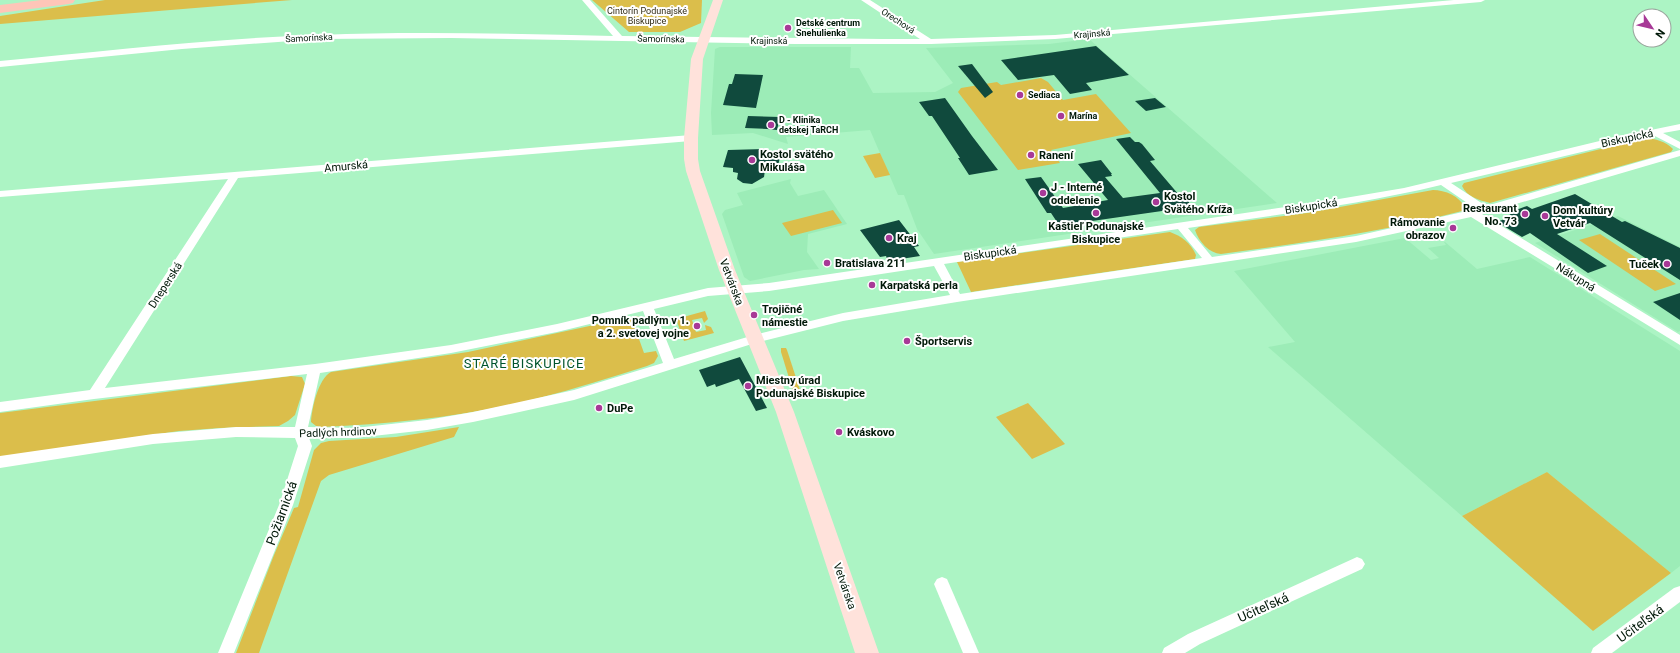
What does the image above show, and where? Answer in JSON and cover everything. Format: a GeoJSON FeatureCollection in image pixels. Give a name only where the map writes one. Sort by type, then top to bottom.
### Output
{"type":"FeatureCollection","features":[{"type":"Feature","properties":{"kind":"main road"},"geometry":{"type":"LineString","coordinates":[[0,9],[69,0]]}},
{"type":"Feature","properties":{"kind":"street"},"geometry":{"type":"LineString","coordinates":[[586,0],[619,38]]}},
{"type":"Feature","properties":{"kind":"street","name":"Vetvárska"},"geometry":{"type":"LineString","coordinates":[[718,0],[699,51],[696,69],[691,138],[691,159],[693,171],[727,270],[754,339],[786,412],[867,653]]}},
{"type":"Feature","properties":{"kind":"street","name":"Orechová"},"geometry":{"type":"LineString","coordinates":[[865,0],[931,42]]}},
{"type":"Feature","properties":{"kind":"street","name":"Krajinská"},"geometry":{"type":"LineString","coordinates":[[703,40],[931,42],[1055,37],[1481,0]]}},
{"type":"Feature","properties":{"kind":"street","name":"Šamorínska"},"geometry":{"type":"LineString","coordinates":[[0,64],[308,37],[398,36],[703,40]]}},
{"type":"Feature","properties":{"kind":"street","name":"Biskupická"},"geometry":{"type":"LineString","coordinates":[[937,261],[1334,203],[1443,182],[1680,127]]}},
{"type":"Feature","properties":{"kind":"street"},"geometry":{"type":"LineString","coordinates":[[1654,132],[1680,146]]}},
{"type":"Feature","properties":{"kind":"street","name":"Amurská"},"geometry":{"type":"LineString","coordinates":[[0,194],[691,138]]}},
{"type":"Feature","properties":{"kind":"street"},"geometry":{"type":"LineString","coordinates":[[648,308],[670,366],[754,339],[843,317],[957,298],[1356,239],[1478,211],[1680,152]]}},
{"type":"Feature","properties":{"kind":"street","name":"Dneperská"},"geometry":{"type":"LineString","coordinates":[[94,394],[235,175]]}},
{"type":"Feature","properties":{"kind":"street","name":"Nákupná"},"geometry":{"type":"LineString","coordinates":[[1443,182],[1478,211],[1680,341]]}},
{"type":"Feature","properties":{"kind":"street"},"geometry":{"type":"LineString","coordinates":[[1181,226],[1210,260]]}},
{"type":"Feature","properties":{"kind":"street"},"geometry":{"type":"LineString","coordinates":[[0,407],[94,394],[315,369],[451,349],[648,308],[708,292],[762,288],[937,261],[957,298]]}},
{"type":"Feature","properties":{"kind":"street","name":"Padlých hrdinov"},"geometry":{"type":"LineString","coordinates":[[0,462],[153,440],[236,432],[355,433],[473,417],[555,400],[670,366]]}},
{"type":"Feature","properties":{"kind":"street","name":"Požiarnická"},"geometry":{"type":"LineString","coordinates":[[226,653],[286,505],[305,446],[300,433],[315,369]]}},
{"type":"Feature","properties":{"kind":"street","name":"Učiteľská"},"geometry":{"type":"LineString","coordinates":[[1170,653],[1194,639],[1357,564]]}},
{"type":"Feature","properties":{"kind":"street"},"geometry":{"type":"LineString","coordinates":[[942,584],[971,653]]}},
{"type":"Feature","properties":{"kind":"street","name":"Učiteľská"},"geometry":{"type":"LineString","coordinates":[[1599,653],[1680,593]]}},
{"type":"Feature","properties":{"kind":"shaded area"},"geometry":{"type":"Polygon","coordinates":[[[1089,39],[1277,203],[934,254],[917,229],[904,195],[898,195],[870,130],[786,137],[788,144],[753,133],[712,135],[711,113],[715,49],[720,47],[851,47],[850,68],[859,68],[873,93],[935,92],[953,83],[926,48],[1049,44],[1089,39]]]}},
{"type":"Feature","properties":{"kind":"shaded area"},"geometry":{"type":"Polygon","coordinates":[[[791,179],[790,183],[798,196],[824,190],[847,224],[808,234],[807,252],[819,269],[804,270],[750,281],[744,277],[722,214],[725,210],[743,205],[737,193],[791,179]]]}},
{"type":"Feature","properties":{"kind":"shaded area"},"geometry":{"type":"Polygon","coordinates":[[[1618,216],[1680,247],[1680,331],[1678,332],[1535,243],[1618,216]]]}},
{"type":"Feature","properties":{"kind":"shaded area"},"geometry":{"type":"Polygon","coordinates":[[[1405,238],[1431,260],[1439,258],[1428,248],[1446,245],[1445,242],[1477,269],[1530,257],[1680,351],[1680,566],[1671,573],[1547,472],[1462,516],[1268,347],[1295,342],[1234,271],[1405,238]]]}},
{"type":"Feature","properties":{"kind":"green space"},"geometry":{"type":"Polygon","coordinates":[[[105,0],[292,0],[0,24],[0,16],[105,0]]]}},
{"type":"Feature","properties":{"kind":"green space","name":"Cintorín Podunajské Biskupice"},"geometry":{"type":"Polygon","coordinates":[[[592,0],[702,0],[701,23],[680,32],[629,32],[592,0]]]}},
{"type":"Feature","properties":{"kind":"green space"},"geometry":{"type":"Polygon","coordinates":[[[1041,78],[1048,82],[1063,100],[1096,94],[1131,133],[1051,150],[1060,163],[1018,170],[958,92],[961,88],[997,82],[1001,85],[1041,78]]]}},
{"type":"Feature","properties":{"kind":"green space"},"geometry":{"type":"Polygon","coordinates":[[[1645,138],[1660,141],[1673,149],[1671,152],[1490,203],[1470,195],[1462,186],[1464,183],[1645,138]]]}},
{"type":"Feature","properties":{"kind":"green space"},"geometry":{"type":"Polygon","coordinates":[[[880,153],[890,175],[875,178],[863,156],[880,153]]]}},
{"type":"Feature","properties":{"kind":"green space"},"geometry":{"type":"Polygon","coordinates":[[[1433,190],[1452,194],[1460,200],[1465,208],[1462,211],[1372,231],[1221,254],[1212,252],[1205,246],[1199,239],[1195,230],[1199,227],[1307,213],[1433,190]]]}},
{"type":"Feature","properties":{"kind":"green space"},"geometry":{"type":"Polygon","coordinates":[[[833,210],[842,223],[791,236],[782,223],[833,210]]]}},
{"type":"Feature","properties":{"kind":"green space"},"geometry":{"type":"Polygon","coordinates":[[[1170,232],[1182,238],[1188,244],[1196,255],[1195,259],[971,292],[957,262],[1170,232]]]}},
{"type":"Feature","properties":{"kind":"green space"},"geometry":{"type":"Polygon","coordinates":[[[1600,234],[1676,284],[1655,291],[1579,240],[1600,234]]]}},
{"type":"Feature","properties":{"kind":"green space"},"geometry":{"type":"Polygon","coordinates":[[[705,311],[708,319],[704,323],[702,318],[692,320],[696,332],[706,330],[705,325],[711,327],[714,333],[684,341],[676,319],[705,311]]]}},
{"type":"Feature","properties":{"kind":"green space"},"geometry":{"type":"Polygon","coordinates":[[[636,316],[642,318],[646,322],[634,325],[644,353],[656,351],[658,356],[654,363],[647,366],[580,387],[485,410],[431,418],[349,426],[322,427],[316,426],[311,422],[316,394],[326,376],[331,372],[468,352],[636,316]]]}},
{"type":"Feature","properties":{"kind":"green space"},"geometry":{"type":"Polygon","coordinates":[[[781,348],[786,348],[787,350],[803,399],[794,394],[781,348]]]}},
{"type":"Feature","properties":{"kind":"green space"},"geometry":{"type":"Polygon","coordinates":[[[291,376],[302,377],[305,384],[295,415],[279,426],[179,431],[0,457],[0,413],[291,376]]]}},
{"type":"Feature","properties":{"kind":"green space"},"geometry":{"type":"Polygon","coordinates":[[[1028,403],[1065,444],[1032,459],[996,417],[1028,403]]]}},
{"type":"Feature","properties":{"kind":"green space"},"geometry":{"type":"Polygon","coordinates":[[[459,427],[454,437],[329,475],[321,481],[259,653],[236,653],[274,555],[294,508],[298,507],[314,450],[321,443],[329,441],[396,437],[459,427]]]}},
{"type":"Feature","properties":{"kind":"green space"},"geometry":{"type":"Polygon","coordinates":[[[1547,472],[1671,573],[1593,631],[1462,516],[1547,472]]]}},
{"type":"Feature","properties":{"kind":"building"},"geometry":{"type":"Polygon","coordinates":[[[1096,46],[1129,75],[1086,83],[1092,90],[1070,94],[1054,75],[1018,80],[1001,60],[1096,46]]]}},
{"type":"Feature","properties":{"kind":"building"},"geometry":{"type":"Polygon","coordinates":[[[972,64],[993,92],[985,98],[958,66],[972,64]]]}},
{"type":"Feature","properties":{"kind":"building"},"geometry":{"type":"Polygon","coordinates":[[[735,74],[763,75],[756,108],[723,105],[729,84],[732,84],[735,74]]]}},
{"type":"Feature","properties":{"kind":"building"},"geometry":{"type":"Polygon","coordinates":[[[945,98],[998,170],[969,175],[958,158],[960,158],[932,116],[929,116],[919,102],[945,98]]]}},
{"type":"Feature","properties":{"kind":"building"},"geometry":{"type":"Polygon","coordinates":[[[1155,98],[1166,107],[1146,111],[1135,101],[1155,98]]]}},
{"type":"Feature","properties":{"kind":"building","name":"D - Klinika detskej TaRCH"},"geometry":{"type":"Polygon","coordinates":[[[748,116],[780,117],[777,130],[745,128],[748,116]]]}},
{"type":"Feature","properties":{"kind":"building"},"geometry":{"type":"Polygon","coordinates":[[[1130,137],[1135,142],[1142,144],[1155,160],[1150,161],[1179,195],[1184,195],[1188,198],[1190,207],[1071,224],[1070,227],[1061,228],[1051,213],[1047,213],[1025,179],[1041,177],[1063,208],[1108,200],[1078,164],[1101,160],[1112,174],[1112,176],[1105,177],[1123,198],[1160,193],[1116,139],[1130,137]]]}},
{"type":"Feature","properties":{"kind":"building","name":"Kostol svätého Mikuláša"},"geometry":{"type":"Polygon","coordinates":[[[768,149],[768,152],[781,153],[777,170],[765,170],[764,177],[752,184],[743,183],[737,179],[738,173],[733,172],[733,168],[723,167],[728,150],[768,149]]]}},
{"type":"Feature","properties":{"kind":"building"},"geometry":{"type":"Polygon","coordinates":[[[1575,194],[1622,222],[1625,221],[1680,248],[1680,280],[1590,223],[1557,234],[1607,266],[1588,273],[1530,233],[1522,237],[1497,222],[1512,216],[1508,213],[1527,206],[1532,209],[1575,194]]]}},
{"type":"Feature","properties":{"kind":"building","name":"Kraj"},"geometry":{"type":"Polygon","coordinates":[[[899,220],[919,246],[914,247],[920,256],[888,261],[886,256],[880,257],[860,230],[899,220]]]}},
{"type":"Feature","properties":{"kind":"building"},"geometry":{"type":"Polygon","coordinates":[[[1680,293],[1680,320],[1653,302],[1680,293]]]}},
{"type":"Feature","properties":{"kind":"building","name":"Miestny úrad Podunajské Biskupice"},"geometry":{"type":"Polygon","coordinates":[[[740,357],[767,408],[756,411],[739,379],[716,387],[715,384],[707,387],[699,370],[740,357]]]}},
{"type":"Feature","properties":{"kind":"place","name":"Detské centrum Snehulienka"},"geometry":{"type":"Point","coordinates":[788,28]}},
{"type":"Feature","properties":{"kind":"place","name":"Sediaca"},"geometry":{"type":"Point","coordinates":[1020,95]}},
{"type":"Feature","properties":{"kind":"place","name":"Marína"},"geometry":{"type":"Point","coordinates":[1061,116]}},
{"type":"Feature","properties":{"kind":"place","name":"D - Klinika detskej TaRCH"},"geometry":{"type":"Point","coordinates":[771,125]}},
{"type":"Feature","properties":{"kind":"place","name":"Ranení"},"geometry":{"type":"Point","coordinates":[1031,155]}},
{"type":"Feature","properties":{"kind":"place","name":"Kostol svätého Mikuláša"},"geometry":{"type":"Point","coordinates":[752,160]}},
{"type":"Feature","properties":{"kind":"place","name":"J - Interné oddelenie"},"geometry":{"type":"Point","coordinates":[1043,193]}},
{"type":"Feature","properties":{"kind":"place","name":"Kostol Svätého Kríža"},"geometry":{"type":"Point","coordinates":[1156,202]}},
{"type":"Feature","properties":{"kind":"place","name":"Kaštieľ Podunajské Biskupice"},"geometry":{"type":"Point","coordinates":[1096,213]}},
{"type":"Feature","properties":{"kind":"place","name":"Restaurant No. 73"},"geometry":{"type":"Point","coordinates":[1525,214]}},
{"type":"Feature","properties":{"kind":"place","name":"Dom kultúry Vetvár"},"geometry":{"type":"Point","coordinates":[1545,216]}},
{"type":"Feature","properties":{"kind":"place","name":"Rámovanie obrazov"},"geometry":{"type":"Point","coordinates":[1453,228]}},
{"type":"Feature","properties":{"kind":"place","name":"Kraj"},"geometry":{"type":"Point","coordinates":[889,238]}},
{"type":"Feature","properties":{"kind":"place","name":"Bratislava 211"},"geometry":{"type":"Point","coordinates":[827,263]}},
{"type":"Feature","properties":{"kind":"place","name":"Tuček"},"geometry":{"type":"Point","coordinates":[1667,264]}},
{"type":"Feature","properties":{"kind":"place","name":"Karpatská perla"},"geometry":{"type":"Point","coordinates":[872,285]}},
{"type":"Feature","properties":{"kind":"place","name":"Trojičné námestie"},"geometry":{"type":"Point","coordinates":[754,315]}},
{"type":"Feature","properties":{"kind":"place","name":"Pomník padlým v 1. a 2. svetovej vojne"},"geometry":{"type":"Point","coordinates":[697,326]}},
{"type":"Feature","properties":{"kind":"place","name":"Športservis"},"geometry":{"type":"Point","coordinates":[907,341]}},
{"type":"Feature","properties":{"kind":"place","name":"Miestny úrad Podunajské Biskupice"},"geometry":{"type":"Point","coordinates":[748,386]}},
{"type":"Feature","properties":{"kind":"place","name":"DuPe"},"geometry":{"type":"Point","coordinates":[599,408]}},
{"type":"Feature","properties":{"kind":"place","name":"Kváskovo"},"geometry":{"type":"Point","coordinates":[839,432]}},
{"type":"Feature","properties":{"kind":"district","name":"STARÉ BISKUPICE"},"geometry":{"type":"Point","coordinates":[524,363]}}]}
